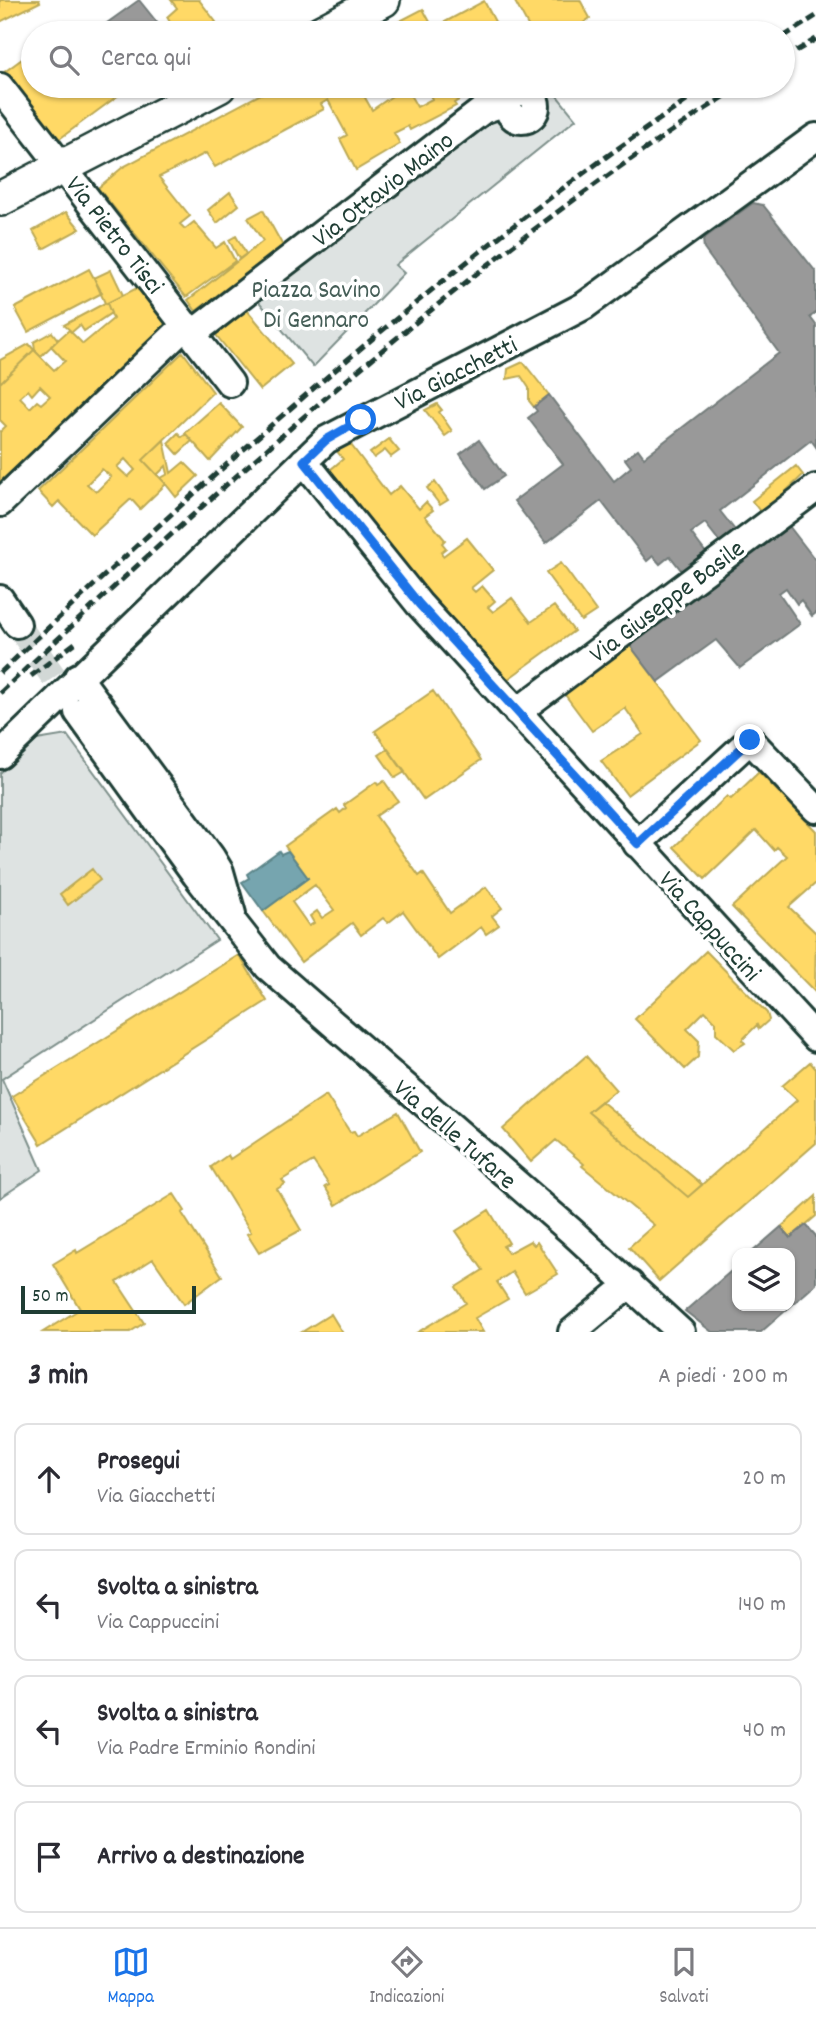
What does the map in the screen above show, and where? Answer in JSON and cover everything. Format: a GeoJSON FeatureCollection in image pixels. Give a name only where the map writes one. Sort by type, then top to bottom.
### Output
{"type":"FeatureCollection","features":[{"type":"Feature","properties":{"kind":"street"},"geometry":{"type":"LineString","coordinates":[[343,21],[383,0]]}},
{"type":"Feature","properties":{"kind":"street","name":"Via Pietro Tisci"},"geometry":{"type":"LineString","coordinates":[[0,87],[230,383]]}},
{"type":"Feature","properties":{"kind":"street"},"geometry":{"type":"LineString","coordinates":[[0,199],[196,98]]}},
{"type":"Feature","properties":{"kind":"street","name":"Via Ottavio Maino"},"geometry":{"type":"LineString","coordinates":[[0,503],[189,330],[483,110],[509,101]]}},
{"type":"Feature","properties":{"kind":"street","name":"Via Giacchetti"},"geometry":{"type":"LineString","coordinates":[[0,755],[78,677],[338,431],[584,306],[816,137]]}},
{"type":"Feature","properties":{"kind":"street","name":"Via Cappuccini"},"geometry":{"type":"LineString","coordinates":[[304,461],[419,604],[638,844],[811,1025]]}},
{"type":"Feature","properties":{"kind":"street","name":"Via Giuseppe Basile"},"geometry":{"type":"LineString","coordinates":[[517,712],[816,488]]}},
{"type":"Feature","properties":{"kind":"street"},"geometry":{"type":"LineString","coordinates":[[0,599],[17,624]]}},
{"type":"Feature","properties":{"kind":"street","name":"Via delle Tufare"},"geometry":{"type":"LineString","coordinates":[[78,677],[211,857],[220,873],[236,929]]}},
{"type":"Feature","properties":{"kind":"street","name":"Via delle Tufare"},"geometry":{"type":"LineString","coordinates":[[78,712],[236,929],[298,996],[630,1284],[681,1332]]}},
{"type":"Feature","properties":{"kind":"street"},"geometry":{"type":"LineString","coordinates":[[638,844],[750,740],[816,809]]}},
{"type":"Feature","properties":{"kind":"street"},"geometry":{"type":"LineString","coordinates":[[572,1332],[630,1284]]}},
{"type":"Feature","properties":{"kind":"green space","name":"Piazza Savino Di Gennaro"},"geometry":{"type":"Polygon","coordinates":[[[546,98],[559,98],[576,119],[395,265],[404,273],[313,367],[255,297],[489,117],[523,131],[538,125],[549,107],[546,98]]]}},
{"type":"Feature","properties":{"kind":"green space"},"geometry":{"type":"Polygon","coordinates":[[[67,735],[217,940],[2,1079],[42,1170],[0,1198],[0,773],[37,740],[67,735]]]}},
{"type":"Feature","properties":{"kind":"building: Abitazioni"},"geometry":{"type":"Polygon","coordinates":[[[0,0],[39,0],[40,2],[0,22],[0,0]]]}},
{"type":"Feature","properties":{"kind":"building: Abitazioni"},"geometry":{"type":"Polygon","coordinates":[[[171,0],[199,0],[215,21],[169,21],[167,17],[177,8],[171,0]]]}},
{"type":"Feature","properties":{"kind":"building: Abitazioni"},"geometry":{"type":"Polygon","coordinates":[[[514,0],[580,0],[590,18],[586,21],[525,21],[514,0]]]}},
{"type":"Feature","properties":{"kind":"building: Abitazioni"},"geometry":{"type":"Polygon","coordinates":[[[484,1],[495,21],[447,21],[484,1]]]}},
{"type":"Feature","properties":{"kind":"building: Abitazioni"},"geometry":{"type":"Polygon","coordinates":[[[423,9],[430,21],[400,21],[423,9]]]}},
{"type":"Feature","properties":{"kind":"building: Abitazioni"},"geometry":{"type":"Polygon","coordinates":[[[21,60],[21,95],[3,73],[21,60]]]}},
{"type":"Feature","properties":{"kind":"building: Abitazioni"},"geometry":{"type":"Polygon","coordinates":[[[24,98],[115,98],[58,140],[24,98]]]}},
{"type":"Feature","properties":{"kind":"building: Abitazioni"},"geometry":{"type":"Polygon","coordinates":[[[253,98],[365,98],[372,110],[389,98],[412,98],[417,107],[431,98],[463,98],[454,103],[456,106],[410,130],[408,126],[394,133],[400,144],[356,170],[340,139],[347,135],[328,100],[321,104],[324,109],[215,167],[206,153],[159,177],[190,216],[180,224],[185,229],[194,222],[216,248],[225,242],[235,261],[186,297],[98,188],[123,167],[253,98]]]}},
{"type":"Feature","properties":{"kind":"building: Abitazioni"},"geometry":{"type":"Polygon","coordinates":[[[230,192],[239,205],[217,223],[208,210],[230,192]]]}},
{"type":"Feature","properties":{"kind":"building: Abitazioni"},"geometry":{"type":"Polygon","coordinates":[[[263,210],[283,246],[196,311],[188,300],[263,241],[248,218],[263,210]]]}},
{"type":"Feature","properties":{"kind":"building: Abitazioni"},"geometry":{"type":"Polygon","coordinates":[[[66,212],[80,229],[43,249],[33,231],[66,212]]]}},
{"type":"Feature","properties":{"kind":"building: Abitazioni"},"geometry":{"type":"Polygon","coordinates":[[[236,236],[246,254],[239,259],[229,240],[236,236]]]}},
{"type":"Feature","properties":{"kind":"building: Abitazioni"},"geometry":{"type":"Polygon","coordinates":[[[89,269],[102,293],[28,332],[15,308],[89,269]]]}},
{"type":"Feature","properties":{"kind":"building: Abitazioni"},"geometry":{"type":"Polygon","coordinates":[[[111,270],[123,295],[107,303],[111,313],[84,331],[80,325],[72,332],[64,325],[105,303],[94,278],[111,270]]]}},
{"type":"Feature","properties":{"kind":"building: Abitazioni"},"geometry":{"type":"Polygon","coordinates":[[[141,288],[170,327],[0,482],[0,432],[6,426],[0,420],[0,383],[34,350],[54,370],[65,361],[51,346],[69,330],[83,344],[113,319],[107,303],[141,288]],[[40,386],[32,395],[28,390],[20,397],[30,408],[37,401],[41,404],[50,396],[40,386]]]}},
{"type":"Feature","properties":{"kind":"building: Abitazioni"},"geometry":{"type":"Polygon","coordinates":[[[247,310],[292,364],[260,390],[216,335],[247,310]]]}},
{"type":"Feature","properties":{"kind":"building: Abitazioni"},"geometry":{"type":"Polygon","coordinates":[[[52,332],[58,340],[41,356],[35,350],[34,342],[52,332]]]}},
{"type":"Feature","properties":{"kind":"building: Abitazioni"},"geometry":{"type":"Polygon","coordinates":[[[29,344],[34,350],[0,383],[0,360],[29,344]]]}},
{"type":"Feature","properties":{"kind":"building: Abitazioni"},"geometry":{"type":"Polygon","coordinates":[[[183,352],[213,392],[143,460],[166,484],[140,509],[131,499],[92,535],[59,501],[53,507],[38,491],[183,352]],[[125,459],[117,467],[128,477],[135,470],[125,459]],[[102,469],[87,484],[96,492],[111,477],[102,469]]]}},
{"type":"Feature","properties":{"kind":"building: Abitazioni"},"geometry":{"type":"Polygon","coordinates":[[[523,362],[549,395],[534,407],[529,401],[529,388],[521,376],[507,379],[508,369],[523,362]]]}},
{"type":"Feature","properties":{"kind":"building: Abitazioni"},"geometry":{"type":"Polygon","coordinates":[[[219,403],[242,427],[210,461],[185,433],[219,403]]]}},
{"type":"Feature","properties":{"kind":"building: Abitazioni"},"geometry":{"type":"Polygon","coordinates":[[[437,404],[442,410],[439,412],[452,431],[445,436],[425,410],[437,404]]]}},
{"type":"Feature","properties":{"kind":"building: Abitazioni"},"geometry":{"type":"Polygon","coordinates":[[[178,433],[182,437],[186,434],[192,441],[178,454],[168,443],[178,433]]]}},
{"type":"Feature","properties":{"kind":"building: Abitazioni"},"geometry":{"type":"Polygon","coordinates":[[[389,439],[399,451],[391,457],[385,450],[374,458],[370,453],[389,439]]]}},
{"type":"Feature","properties":{"kind":"building: Abitazioni"},"geometry":{"type":"Polygon","coordinates":[[[164,440],[171,473],[184,462],[198,476],[176,497],[161,478],[168,474],[166,466],[157,475],[143,460],[164,440]]]}},
{"type":"Feature","properties":{"kind":"building: Abitazioni"},"geometry":{"type":"Polygon","coordinates":[[[348,441],[389,495],[400,486],[419,509],[426,502],[433,510],[425,516],[445,540],[442,543],[446,548],[441,552],[443,556],[467,538],[493,570],[471,588],[475,592],[482,586],[495,601],[488,607],[493,612],[512,598],[531,622],[554,606],[574,631],[504,682],[391,556],[395,554],[330,470],[343,459],[336,450],[348,441]]]}},
{"type":"Feature","properties":{"kind":"building: Abitazioni"},"geometry":{"type":"Polygon","coordinates":[[[796,466],[803,475],[762,514],[752,501],[796,466]]]}},
{"type":"Feature","properties":{"kind":"building: Abitazioni"},"geometry":{"type":"Polygon","coordinates":[[[435,482],[448,500],[440,505],[427,488],[435,482]]]}},
{"type":"Feature","properties":{"kind":"building: Abitazioni"},"geometry":{"type":"Polygon","coordinates":[[[561,563],[596,611],[581,621],[546,573],[561,563]]]}},
{"type":"Feature","properties":{"kind":"building: Abitazioni"},"geometry":{"type":"Polygon","coordinates":[[[629,644],[701,740],[627,795],[601,761],[643,734],[625,708],[592,731],[563,692],[629,644]]]}},
{"type":"Feature","properties":{"kind":"building: Abitazioni"},"geometry":{"type":"Polygon","coordinates":[[[433,691],[481,760],[424,800],[375,731],[433,691]]]}},
{"type":"Feature","properties":{"kind":"building: Abitazioni"},"geometry":{"type":"Polygon","coordinates":[[[388,749],[405,772],[395,778],[379,755],[388,749]]]}},
{"type":"Feature","properties":{"kind":"building: Abitazioni"},"geometry":{"type":"Polygon","coordinates":[[[759,772],[816,831],[816,883],[789,907],[816,933],[815,992],[732,907],[787,856],[777,847],[774,850],[756,830],[705,879],[674,847],[727,796],[731,799],[759,772]]]}},
{"type":"Feature","properties":{"kind":"building: Abitazioni"},"geometry":{"type":"Polygon","coordinates":[[[384,781],[398,801],[376,816],[419,876],[423,873],[450,913],[486,887],[502,908],[492,916],[499,925],[486,934],[481,927],[438,959],[403,911],[388,923],[383,918],[361,935],[352,923],[301,962],[263,911],[308,878],[285,846],[337,809],[340,813],[346,808],[344,805],[376,782],[378,785],[384,781]],[[315,885],[292,902],[309,926],[314,923],[310,916],[317,911],[322,918],[334,910],[315,885]]]}},
{"type":"Feature","properties":{"kind":"building: Abitazioni"},"geometry":{"type":"Polygon","coordinates":[[[92,869],[100,880],[68,905],[60,894],[92,869]]]}},
{"type":"Feature","properties":{"kind":"building: Abitazioni"},"geometry":{"type":"Polygon","coordinates":[[[706,951],[767,1013],[769,1020],[759,1029],[757,1025],[742,1040],[745,1043],[734,1050],[716,1033],[716,1022],[705,1011],[687,1029],[699,1041],[698,1057],[685,1069],[635,1019],[706,951]]]}},
{"type":"Feature","properties":{"kind":"building: Abitazioni"},"geometry":{"type":"Polygon","coordinates":[[[239,955],[267,1001],[41,1144],[12,1096],[239,955]]]}},
{"type":"Feature","properties":{"kind":"building: Abitazioni"},"geometry":{"type":"Polygon","coordinates":[[[586,1056],[616,1090],[588,1112],[688,1197],[797,1100],[782,1086],[810,1062],[816,1069],[816,1143],[659,1281],[629,1247],[654,1225],[582,1166],[584,1164],[556,1140],[531,1162],[503,1129],[586,1056]]]}},
{"type":"Feature","properties":{"kind":"building: Abitazioni"},"geometry":{"type":"Polygon","coordinates":[[[326,1095],[350,1132],[354,1131],[357,1136],[398,1112],[420,1152],[336,1205],[325,1187],[329,1185],[313,1161],[282,1180],[285,1184],[277,1189],[301,1230],[259,1253],[247,1234],[251,1232],[211,1167],[228,1155],[230,1159],[326,1095]]]}},
{"type":"Feature","properties":{"kind":"building: Abitazioni"},"geometry":{"type":"Polygon","coordinates":[[[601,1101],[702,1185],[688,1197],[588,1112],[601,1101]]]}},
{"type":"Feature","properties":{"kind":"building: Abitazioni"},"geometry":{"type":"Polygon","coordinates":[[[174,1194],[185,1211],[182,1213],[222,1276],[184,1304],[153,1259],[117,1282],[144,1323],[130,1332],[43,1332],[80,1309],[53,1264],[76,1250],[77,1253],[174,1194]]]}},
{"type":"Feature","properties":{"kind":"building: Abitazioni"},"geometry":{"type":"Polygon","coordinates":[[[816,1196],[816,1216],[790,1238],[781,1227],[816,1196]]]}},
{"type":"Feature","properties":{"kind":"building: Abitazioni"},"geometry":{"type":"Polygon","coordinates":[[[489,1210],[509,1243],[503,1246],[508,1253],[530,1241],[534,1245],[537,1242],[558,1274],[525,1293],[512,1272],[497,1282],[508,1299],[475,1318],[483,1332],[418,1332],[466,1303],[456,1287],[483,1270],[456,1231],[489,1210]]]}},
{"type":"Feature","properties":{"kind":"building: Abitazioni"},"geometry":{"type":"Polygon","coordinates":[[[331,1314],[342,1332],[302,1332],[331,1314]]]}},
{"type":"Feature","properties":{"kind":"building: Pubblico"},"geometry":{"type":"Polygon","coordinates":[[[279,851],[281,854],[288,851],[308,878],[263,911],[242,882],[249,878],[247,874],[279,851]]]}},
{"type":"Feature","properties":{"kind":"building: Industria"},"geometry":{"type":"Polygon","coordinates":[[[139,0],[156,21],[110,21],[139,0]]]}},
{"type":"Feature","properties":{"kind":"building: Industria"},"geometry":{"type":"Polygon","coordinates":[[[753,203],[763,205],[816,272],[816,313],[810,317],[816,325],[816,447],[811,440],[720,511],[738,534],[723,546],[705,523],[691,533],[709,557],[685,575],[670,556],[660,564],[653,556],[647,561],[601,501],[546,543],[514,501],[563,464],[528,418],[537,411],[534,407],[549,395],[614,481],[631,467],[625,459],[638,449],[644,457],[779,353],[704,249],[703,239],[753,203]]]}},
{"type":"Feature","properties":{"kind":"building: Industria"},"geometry":{"type":"Polygon","coordinates":[[[479,440],[504,476],[485,489],[460,454],[479,440]]]}},
{"type":"Feature","properties":{"kind":"building: Industria"},"geometry":{"type":"Polygon","coordinates":[[[789,526],[816,561],[816,613],[812,616],[801,600],[797,604],[786,588],[779,593],[800,624],[740,668],[716,640],[658,682],[629,644],[789,526]]]}},
{"type":"Feature","properties":{"kind":"building: Industria"},"geometry":{"type":"Polygon","coordinates":[[[806,1225],[816,1236],[816,1284],[795,1302],[795,1248],[757,1248],[781,1227],[790,1238],[806,1225]]]}},
{"type":"Feature","properties":{"kind":"building: Industria"},"geometry":{"type":"Polygon","coordinates":[[[732,1270],[732,1311],[785,1311],[761,1332],[712,1332],[685,1311],[732,1270]]]}},
{"type":"Feature","properties":{"kind":"tunnel"},"geometry":{"type":"LineString","coordinates":[[17,624],[78,712]]}},
{"type":"Feature","properties":{"kind":"railway"},"geometry":{"type":"LineString","coordinates":[[795,29],[816,16]]}},
{"type":"Feature","properties":{"kind":"railway"},"geometry":{"type":"LineString","coordinates":[[795,52],[816,39]]}},
{"type":"Feature","properties":{"kind":"railway"},"geometry":{"type":"LineString","coordinates":[[0,673],[169,516],[342,364],[522,219],[691,98]]}},
{"type":"Feature","properties":{"kind":"railway"},"geometry":{"type":"LineString","coordinates":[[0,693],[176,530],[356,372],[544,222],[641,152],[723,98]]}},
{"type":"Feature","properties":{"kind":"railway"},"geometry":{"type":"LineString","coordinates":[[31,676],[75,643]]}},
{"type":"Feature","properties":{"kind":"route"},"geometry":{"type":"LineString","coordinates":[[361,420],[338,431],[304,461],[419,604],[638,844],[750,740]]}}]}
